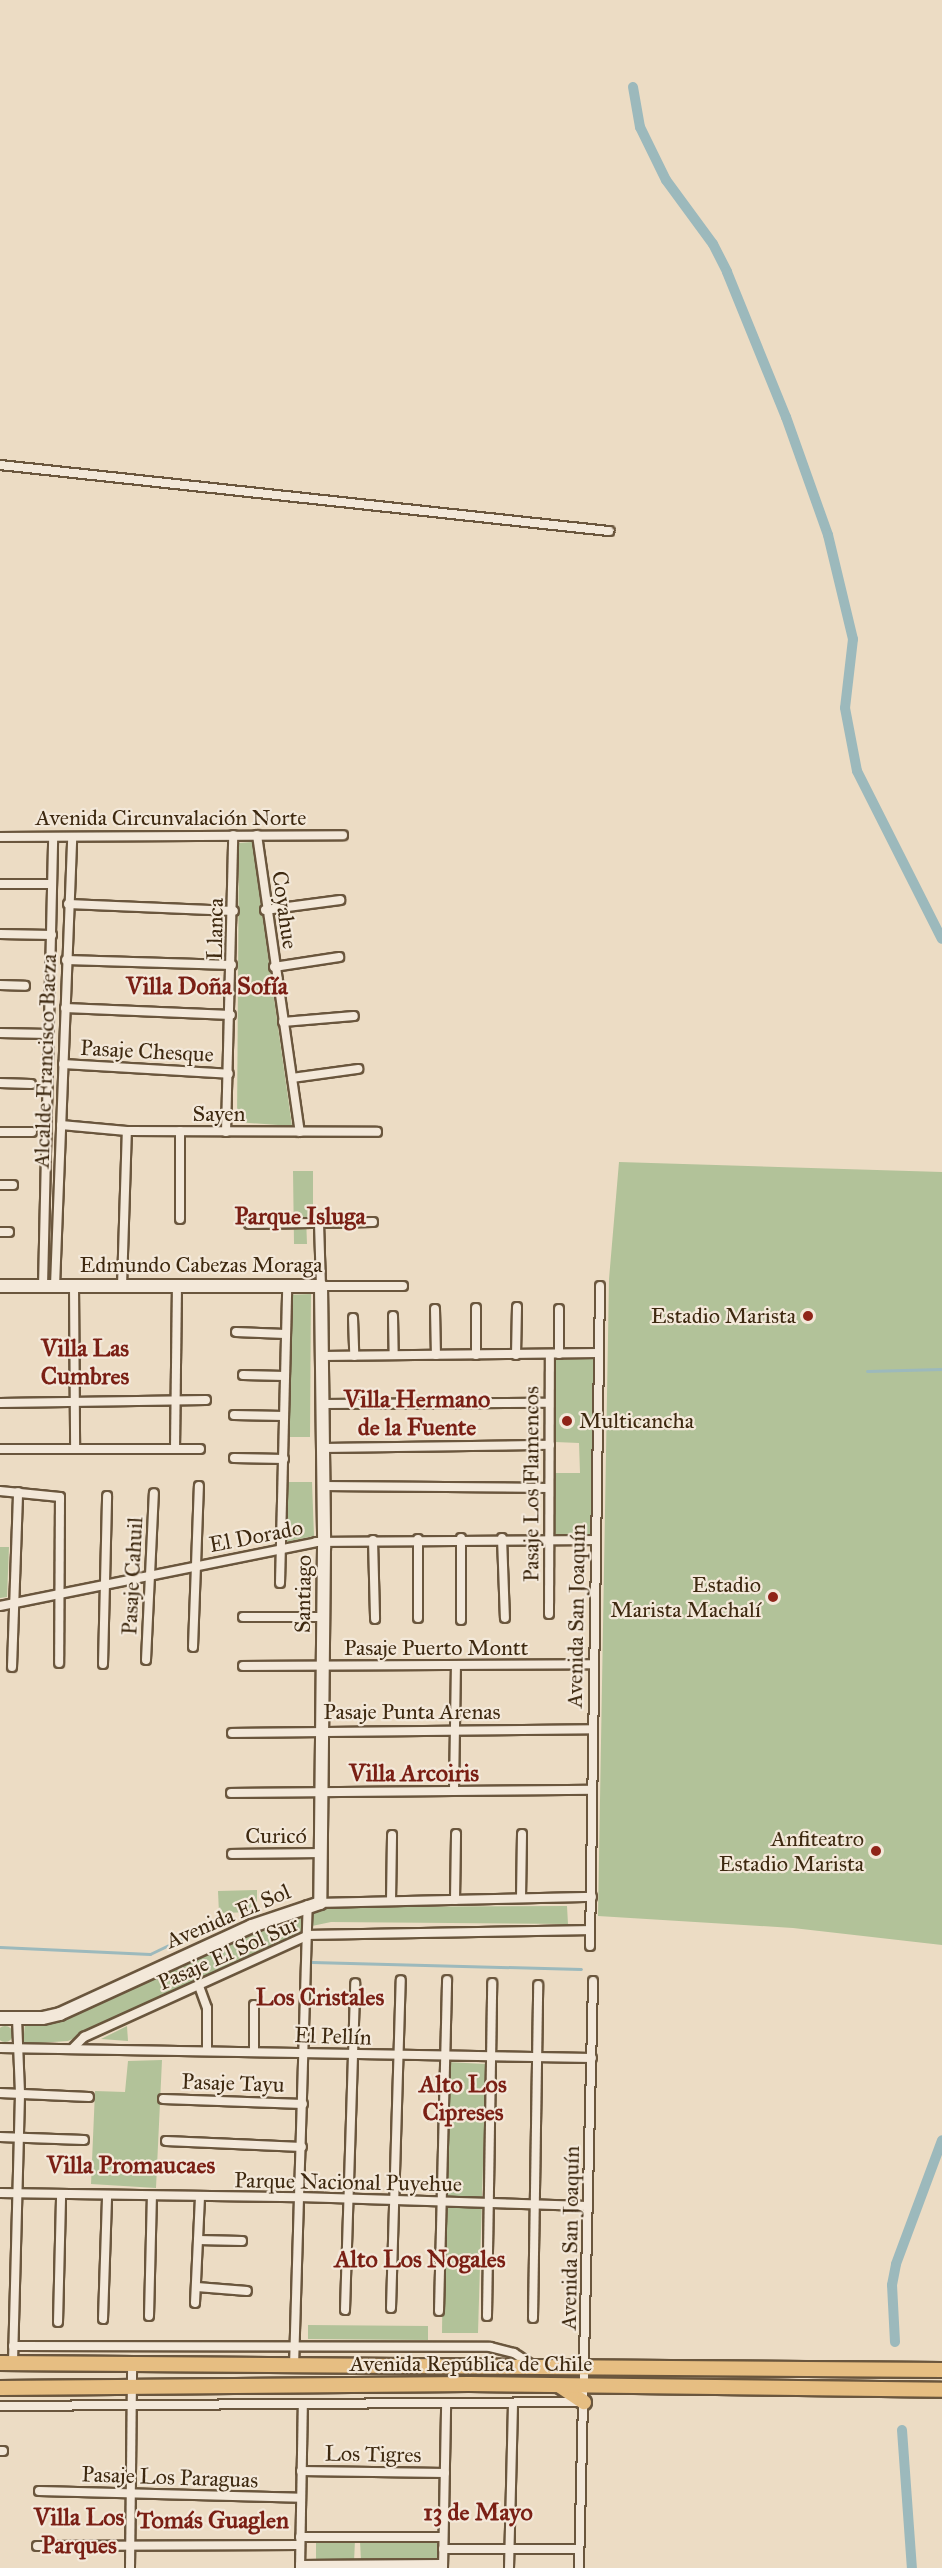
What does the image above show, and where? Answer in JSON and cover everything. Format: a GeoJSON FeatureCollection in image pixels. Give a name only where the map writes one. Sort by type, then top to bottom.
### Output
{"type":"FeatureCollection","features":[{"type":"Feature","properties":{"kind":"main road","name":"Avenida República de Chile"},"geometry":{"type":"LineString","coordinates":[[6,2362],[942,2370]]}},
{"type":"Feature","properties":{"kind":"main road"},"geometry":{"type":"LineString","coordinates":[[555,2385],[584,2402]]}},
{"type":"Feature","properties":{"kind":"main road","name":"Avenida República de Chile"},"geometry":{"type":"LineString","coordinates":[[0,2388],[584,2385],[942,2390]]}},
{"type":"Feature","properties":{"kind":"street"},"geometry":{"type":"LineString","coordinates":[[0,465],[609,531]]}},
{"type":"Feature","properties":{"kind":"street","name":"Llanca"},"geometry":{"type":"LineString","coordinates":[[226,1132],[234,911],[233,835]]}},
{"type":"Feature","properties":{"kind":"street","name":"Coyahue"},"geometry":{"type":"LineString","coordinates":[[257,835],[274,967],[300,1132]]}},
{"type":"Feature","properties":{"kind":"street","name":"Avenida Circunvalación Norte"},"geometry":{"type":"LineString","coordinates":[[0,837],[343,835]]}},
{"type":"Feature","properties":{"kind":"street","name":"Alcalde Francisco Baeza"},"geometry":{"type":"LineString","coordinates":[[49,1286],[49,1034],[53,837]]}},
{"type":"Feature","properties":{"kind":"street","name":"Alcalde Francisco Baeza"},"geometry":{"type":"LineString","coordinates":[[49,1286],[61,1125],[72,837]]}},
{"type":"Feature","properties":{"kind":"street"},"geometry":{"type":"LineString","coordinates":[[0,884],[52,884]]}},
{"type":"Feature","properties":{"kind":"street"},"geometry":{"type":"LineString","coordinates":[[266,910],[340,900]]}},
{"type":"Feature","properties":{"kind":"street"},"geometry":{"type":"LineString","coordinates":[[68,904],[234,911]]}},
{"type":"Feature","properties":{"kind":"street"},"geometry":{"type":"LineString","coordinates":[[0,934],[52,935]]}},
{"type":"Feature","properties":{"kind":"street"},"geometry":{"type":"LineString","coordinates":[[274,967],[339,957]]}},
{"type":"Feature","properties":{"kind":"street"},"geometry":{"type":"LineString","coordinates":[[66,960],[232,965]]}},
{"type":"Feature","properties":{"kind":"street"},"geometry":{"type":"LineString","coordinates":[[0,985],[25,986]]}},
{"type":"Feature","properties":{"kind":"street"},"geometry":{"type":"LineString","coordinates":[[65,1008],[231,1015]]}},
{"type":"Feature","properties":{"kind":"street"},"geometry":{"type":"LineString","coordinates":[[283,1022],[354,1016]]}},
{"type":"Feature","properties":{"kind":"street"},"geometry":{"type":"LineString","coordinates":[[0,1033],[49,1034]]}},
{"type":"Feature","properties":{"kind":"street","name":"Pasaje Chesque"},"geometry":{"type":"LineString","coordinates":[[63,1064],[229,1074]]}},
{"type":"Feature","properties":{"kind":"street"},"geometry":{"type":"LineString","coordinates":[[292,1078],[358,1069]]}},
{"type":"Feature","properties":{"kind":"street"},"geometry":{"type":"LineString","coordinates":[[0,1083],[31,1084]]}},
{"type":"Feature","properties":{"kind":"street","name":"Sayen"},"geometry":{"type":"LineString","coordinates":[[61,1125],[127,1131],[377,1132]]}},
{"type":"Feature","properties":{"kind":"street"},"geometry":{"type":"LineString","coordinates":[[122,1286],[127,1131]]}},
{"type":"Feature","properties":{"kind":"street"},"geometry":{"type":"LineString","coordinates":[[180,1131],[180,1219]]}},
{"type":"Feature","properties":{"kind":"street"},"geometry":{"type":"LineString","coordinates":[[0,1132],[32,1132]]}},
{"type":"Feature","properties":{"kind":"street"},"geometry":{"type":"LineString","coordinates":[[0,1185],[13,1185]]}},
{"type":"Feature","properties":{"kind":"street"},"geometry":{"type":"LineString","coordinates":[[249,1224],[373,1222]]}},
{"type":"Feature","properties":{"kind":"street"},"geometry":{"type":"LineString","coordinates":[[319,1223],[321,1286]]}},
{"type":"Feature","properties":{"kind":"street","name":"Edmundo Cabezas Moraga"},"geometry":{"type":"LineString","coordinates":[[0,1286],[403,1286]]}},
{"type":"Feature","properties":{"kind":"street"},"geometry":{"type":"LineString","coordinates":[[74,1286],[75,1449]]}},
{"type":"Feature","properties":{"kind":"street"},"geometry":{"type":"LineString","coordinates":[[175,1448],[177,1286]]}},
{"type":"Feature","properties":{"kind":"street"},"geometry":{"type":"LineString","coordinates":[[280,1583],[287,1286]]}},
{"type":"Feature","properties":{"kind":"street","name":"Santiago"},"geometry":{"type":"LineString","coordinates":[[314,1904],[320,1853],[323,1666],[321,1286]]}},
{"type":"Feature","properties":{"kind":"street","name":"Avenida San Joaquín"},"geometry":{"type":"LineString","coordinates":[[590,1946],[600,1286]]}},
{"type":"Feature","properties":{"kind":"street"},"geometry":{"type":"LineString","coordinates":[[516,1355],[517,1307]]}},
{"type":"Feature","properties":{"kind":"street"},"geometry":{"type":"LineString","coordinates":[[476,1308],[476,1355]]}},
{"type":"Feature","properties":{"kind":"street"},"geometry":{"type":"LineString","coordinates":[[435,1309],[435,1355]]}},
{"type":"Feature","properties":{"kind":"street","name":"Pasaje Los Flamencos"},"geometry":{"type":"LineString","coordinates":[[549,1614],[549,1403],[559,1309]]}},
{"type":"Feature","properties":{"kind":"street"},"geometry":{"type":"LineString","coordinates":[[393,1317],[394,1355]]}},
{"type":"Feature","properties":{"kind":"street"},"geometry":{"type":"LineString","coordinates":[[353,1318],[354,1356]]}},
{"type":"Feature","properties":{"kind":"street"},"geometry":{"type":"LineString","coordinates":[[236,1332],[285,1334]]}},
{"type":"Feature","properties":{"kind":"street"},"geometry":{"type":"LineString","coordinates":[[322,1356],[599,1353]]}},
{"type":"Feature","properties":{"kind":"street"},"geometry":{"type":"LineString","coordinates":[[243,1375],[285,1376]]}},
{"type":"Feature","properties":{"kind":"street"},"geometry":{"type":"LineString","coordinates":[[0,1403],[75,1404],[206,1400]]}},
{"type":"Feature","properties":{"kind":"street"},"geometry":{"type":"LineString","coordinates":[[322,1404],[549,1403]]}},
{"type":"Feature","properties":{"kind":"street"},"geometry":{"type":"LineString","coordinates":[[234,1415],[284,1416]]}},
{"type":"Feature","properties":{"kind":"street"},"geometry":{"type":"LineString","coordinates":[[323,1448],[550,1445]]}},
{"type":"Feature","properties":{"kind":"street"},"geometry":{"type":"LineString","coordinates":[[0,1449],[200,1449]]}},
{"type":"Feature","properties":{"kind":"street"},"geometry":{"type":"LineString","coordinates":[[234,1458],[284,1459]]}},
{"type":"Feature","properties":{"kind":"street"},"geometry":{"type":"LineString","coordinates":[[323,1485],[549,1488]]}},
{"type":"Feature","properties":{"kind":"street"},"geometry":{"type":"LineString","coordinates":[[193,1647],[200,1486]]}},
{"type":"Feature","properties":{"kind":"street"},"geometry":{"type":"LineString","coordinates":[[0,1491],[60,1497],[57,1596],[59,1663]]}},
{"type":"Feature","properties":{"kind":"street"},"geometry":{"type":"LineString","coordinates":[[12,1667],[18,1492]]}},
{"type":"Feature","properties":{"kind":"street","name":"Pasaje Cahuil"},"geometry":{"type":"LineString","coordinates":[[146,1660],[154,1493]]}},
{"type":"Feature","properties":{"kind":"street"},"geometry":{"type":"LineString","coordinates":[[103,1664],[107,1496]]}},
{"type":"Feature","properties":{"kind":"street"},"geometry":{"type":"LineString","coordinates":[[461,1538],[461,1620]]}},
{"type":"Feature","properties":{"kind":"street","name":"El Dorado"},"geometry":{"type":"LineString","coordinates":[[0,1606],[324,1541],[461,1538],[595,1540]]}},
{"type":"Feature","properties":{"kind":"street"},"geometry":{"type":"LineString","coordinates":[[502,1538],[505,1618]]}},
{"type":"Feature","properties":{"kind":"street"},"geometry":{"type":"LineString","coordinates":[[418,1539],[418,1617]]}},
{"type":"Feature","properties":{"kind":"street"},"geometry":{"type":"LineString","coordinates":[[373,1540],[375,1619]]}},
{"type":"Feature","properties":{"kind":"street"},"geometry":{"type":"LineString","coordinates":[[243,1617],[323,1617]]}},
{"type":"Feature","properties":{"kind":"street","name":"Pasaje Puerto Montt"},"geometry":{"type":"LineString","coordinates":[[243,1666],[456,1667],[594,1664]]}},
{"type":"Feature","properties":{"kind":"street"},"geometry":{"type":"LineString","coordinates":[[454,1790],[456,1667]]}},
{"type":"Feature","properties":{"kind":"street","name":"Pasaje Punta Arenas"},"geometry":{"type":"LineString","coordinates":[[232,1733],[592,1729]]}},
{"type":"Feature","properties":{"kind":"street"},"geometry":{"type":"LineString","coordinates":[[231,1792],[591,1790]]}},
{"type":"Feature","properties":{"kind":"street"},"geometry":{"type":"LineString","coordinates":[[455,1900],[456,1834]]}},
{"type":"Feature","properties":{"kind":"street"},"geometry":{"type":"LineString","coordinates":[[521,1898],[522,1834]]}},
{"type":"Feature","properties":{"kind":"street"},"geometry":{"type":"LineString","coordinates":[[391,1901],[392,1835]]}},
{"type":"Feature","properties":{"kind":"street","name":"Curicó"},"geometry":{"type":"LineString","coordinates":[[232,1854],[320,1853]]}},
{"type":"Feature","properties":{"kind":"street","name":"Avenida El Sol"},"geometry":{"type":"LineString","coordinates":[[0,2018],[17,2019],[60,2014],[252,1926],[314,1904],[592,1897]]}},
{"type":"Feature","properties":{"kind":"street"},"geometry":{"type":"LineString","coordinates":[[294,2366],[309,1935],[314,1904]]}},
{"type":"Feature","properties":{"kind":"street","name":"Pasaje El Sol Sur"},"geometry":{"type":"LineString","coordinates":[[73,2048],[84,2037],[309,1935],[590,1930]]}},
{"type":"Feature","properties":{"kind":"street"},"geometry":{"type":"LineString","coordinates":[[391,2308],[401,1980]]}},
{"type":"Feature","properties":{"kind":"street"},"geometry":{"type":"LineString","coordinates":[[439,2311],[444,2203],[447,1980]]}},
{"type":"Feature","properties":{"kind":"street","name":"Avenida San Joaquín"},"geometry":{"type":"LineString","coordinates":[[579,2568],[593,1981]]}},
{"type":"Feature","properties":{"kind":"street"},"geometry":{"type":"LineString","coordinates":[[345,2310],[354,1983]]}},
{"type":"Feature","properties":{"kind":"street"},"geometry":{"type":"LineString","coordinates":[[487,2316],[492,1983]]}},
{"type":"Feature","properties":{"kind":"street"},"geometry":{"type":"LineString","coordinates":[[532,2318],[538,1985]]}},
{"type":"Feature","properties":{"kind":"street"},"geometry":{"type":"LineString","coordinates":[[200,1986],[207,2008],[207,2051]]}},
{"type":"Feature","properties":{"kind":"street"},"geometry":{"type":"LineString","coordinates":[[254,2005],[254,2052]]}},
{"type":"Feature","properties":{"kind":"street"},"geometry":{"type":"LineString","coordinates":[[6,2362],[13,2346],[16,2138],[20,2093],[17,2019]]}},
{"type":"Feature","properties":{"kind":"street"},"geometry":{"type":"LineString","coordinates":[[0,2048],[73,2048]]}},
{"type":"Feature","properties":{"kind":"street","name":"El Pellín"},"geometry":{"type":"LineString","coordinates":[[73,2048],[536,2059],[591,2058]]}},
{"type":"Feature","properties":{"kind":"street"},"geometry":{"type":"LineString","coordinates":[[0,2093],[89,2097]]}},
{"type":"Feature","properties":{"kind":"street","name":"Pasaje Tayu"},"geometry":{"type":"LineString","coordinates":[[163,2099],[303,2104]]}},
{"type":"Feature","properties":{"kind":"street"},"geometry":{"type":"LineString","coordinates":[[0,2137],[84,2140]]}},
{"type":"Feature","properties":{"kind":"street"},"geometry":{"type":"LineString","coordinates":[[166,2141],[302,2147]]}},
{"type":"Feature","properties":{"kind":"street","name":"Parque Nacional Puyehue"},"geometry":{"type":"LineString","coordinates":[[0,2193],[200,2198],[299,2197],[588,2206]]}},
{"type":"Feature","properties":{"kind":"street"},"geometry":{"type":"LineString","coordinates":[[58,2322],[62,2195]]}},
{"type":"Feature","properties":{"kind":"street"},"geometry":{"type":"LineString","coordinates":[[103,2319],[107,2196]]}},
{"type":"Feature","properties":{"kind":"street"},"geometry":{"type":"LineString","coordinates":[[149,2316],[152,2197]]}},
{"type":"Feature","properties":{"kind":"street"},"geometry":{"type":"LineString","coordinates":[[195,2303],[200,2198]]}},
{"type":"Feature","properties":{"kind":"street"},"geometry":{"type":"LineString","coordinates":[[198,2240],[242,2241]]}},
{"type":"Feature","properties":{"kind":"street"},"geometry":{"type":"LineString","coordinates":[[197,2287],[247,2291]]}},
{"type":"Feature","properties":{"kind":"street","name":"Avenida República de Chile"},"geometry":{"type":"LineString","coordinates":[[13,2346],[490,2347],[514,2354],[534,2367]]}},
{"type":"Feature","properties":{"kind":"street"},"geometry":{"type":"LineString","coordinates":[[130,2568],[132,2363]]}},
{"type":"Feature","properties":{"kind":"street","name":"Avenida República de Chile"},"geometry":{"type":"LineString","coordinates":[[0,2406],[303,2404],[446,2406],[584,2402]]}},
{"type":"Feature","properties":{"kind":"street"},"geometry":{"type":"LineString","coordinates":[[509,2568],[513,2403]]}},
{"type":"Feature","properties":{"kind":"street"},"geometry":{"type":"LineString","coordinates":[[303,2404],[300,2566],[443,2566],[446,2406]]}},
{"type":"Feature","properties":{"kind":"street","name":"Los Tigres"},"geometry":{"type":"LineString","coordinates":[[301,2471],[445,2473]]}},
{"type":"Feature","properties":{"kind":"street","name":"Pasaje Los Paraguas"},"geometry":{"type":"LineString","coordinates":[[39,2491],[301,2499]]}},
{"type":"Feature","properties":{"kind":"street"},"geometry":{"type":"LineString","coordinates":[[37,2546],[131,2546],[443,2537]]}},
{"type":"Feature","properties":{"kind":"street"},"geometry":{"type":"LineString","coordinates":[[443,2549],[579,2549]]}},
{"type":"Feature","properties":{"kind":"green space"},"geometry":{"type":"Polygon","coordinates":[[[252,842],[292,1126],[237,1122],[239,843],[252,842]]]}},
{"type":"Feature","properties":{"kind":"green space","name":"Estadio Marista Machalí"},"geometry":{"type":"Polygon","coordinates":[[[619,1162],[942,1172],[942,1945],[793,1928],[598,1916],[609,1279],[619,1162]]]}},
{"type":"Feature","properties":{"kind":"green space"},"geometry":{"type":"Polygon","coordinates":[[[293,1171],[313,1171],[313,1217],[306,1217],[307,1244],[294,1244],[293,1171]]]}},
{"type":"Feature","properties":{"kind":"green space"},"geometry":{"type":"Polygon","coordinates":[[[311,1294],[310,1437],[286,1437],[286,1295],[311,1294]]]}},
{"type":"Feature","properties":{"kind":"green space"},"geometry":{"type":"Polygon","coordinates":[[[597,1358],[592,1535],[553,1535],[552,1473],[580,1473],[579,1443],[555,1442],[554,1359],[597,1358]]]}},
{"type":"Feature","properties":{"kind":"green space"},"geometry":{"type":"Polygon","coordinates":[[[283,1482],[312,1482],[314,1536],[281,1543],[283,1482]]]}},
{"type":"Feature","properties":{"kind":"green space"},"geometry":{"type":"Polygon","coordinates":[[[0,1547],[9,1547],[7,1597],[0,1598],[0,1547]]]}},
{"type":"Feature","properties":{"kind":"green space"},"geometry":{"type":"Polygon","coordinates":[[[257,1890],[257,1912],[219,1913],[218,1891],[257,1890]]]}},
{"type":"Feature","properties":{"kind":"green space"},"geometry":{"type":"Polygon","coordinates":[[[567,1906],[568,1924],[331,1922],[312,1926],[312,1911],[331,1907],[567,1906]]]}},
{"type":"Feature","properties":{"kind":"green space"},"geometry":{"type":"Polygon","coordinates":[[[302,1913],[302,1931],[68,2041],[23,2044],[25,2024],[61,2021],[302,1913]]]}},
{"type":"Feature","properties":{"kind":"green space"},"geometry":{"type":"Polygon","coordinates":[[[5,2026],[13,2034],[5,2042],[-3,2034],[5,2026]]]}},
{"type":"Feature","properties":{"kind":"green space"},"geometry":{"type":"Polygon","coordinates":[[[127,2026],[128,2041],[101,2039],[127,2026]]]}},
{"type":"Feature","properties":{"kind":"green space"},"geometry":{"type":"Polygon","coordinates":[[[162,2060],[156,2188],[91,2184],[95,2091],[125,2092],[128,2061],[162,2060]]]}},
{"type":"Feature","properties":{"kind":"green space"},"geometry":{"type":"Polygon","coordinates":[[[446,2062],[486,2064],[478,2333],[442,2333],[446,2062]]]}},
{"type":"Feature","properties":{"kind":"green space"},"geometry":{"type":"Polygon","coordinates":[[[308,2325],[428,2326],[428,2340],[308,2339],[308,2325]]]}},
{"type":"Feature","properties":{"kind":"green space"},"geometry":{"type":"Polygon","coordinates":[[[437,2539],[437,2559],[361,2561],[360,2541],[437,2539]]]}},
{"type":"Feature","properties":{"kind":"green space"},"geometry":{"type":"Polygon","coordinates":[[[316,2540],[355,2540],[354,2562],[316,2562],[316,2540]]]}},
{"type":"Feature","properties":{"kind":"waterway"},"geometry":{"type":"LineString","coordinates":[[633,87],[640,127],[666,180],[713,244],[727,272],[786,417],[828,535],[853,639],[845,708],[857,771],[942,939]]}},
{"type":"Feature","properties":{"kind":"waterway"},"geometry":{"type":"LineString","coordinates":[[867,1371],[942,1369]]}},
{"type":"Feature","properties":{"kind":"waterway"},"geometry":{"type":"LineString","coordinates":[[0,1947],[150,1954],[202,1929]]}},
{"type":"Feature","properties":{"kind":"waterway"},"geometry":{"type":"LineString","coordinates":[[312,1962],[581,1969]]}},
{"type":"Feature","properties":{"kind":"waterway"},"geometry":{"type":"LineString","coordinates":[[895,2342],[892,2285],[896,2264],[942,2140]]}},
{"type":"Feature","properties":{"kind":"waterway"},"geometry":{"type":"LineString","coordinates":[[902,2430],[912,2568]]}},
{"type":"Feature","properties":{"kind":"place","name":"Estadio Marista"},"geometry":{"type":"Point","coordinates":[808,1316]}},
{"type":"Feature","properties":{"kind":"place","name":"Multicancha"},"geometry":{"type":"Point","coordinates":[567,1421]}},
{"type":"Feature","properties":{"kind":"place","name":"Estadio Marista Machalí"},"geometry":{"type":"Point","coordinates":[773,1597]}},
{"type":"Feature","properties":{"kind":"place","name":"Anfiteatro Estadio Marista"},"geometry":{"type":"Point","coordinates":[876,1851]}},
{"type":"Feature","properties":{"kind":"district","name":"Villa Doña Sofía"},"geometry":{"type":"Point","coordinates":[207,987]}},
{"type":"Feature","properties":{"kind":"district","name":"Parque Isluga"},"geometry":{"type":"Point","coordinates":[300,1217]}},
{"type":"Feature","properties":{"kind":"district","name":"Villa Las Cumbres"},"geometry":{"type":"Point","coordinates":[85,1363]}},
{"type":"Feature","properties":{"kind":"district","name":"Villa Hermano de la Fuente"},"geometry":{"type":"Point","coordinates":[417,1414]}},
{"type":"Feature","properties":{"kind":"district","name":"Villa Arcoiris"},"geometry":{"type":"Point","coordinates":[414,1774]}},
{"type":"Feature","properties":{"kind":"district","name":"Los Cristales"},"geometry":{"type":"Point","coordinates":[320,1998]}},
{"type":"Feature","properties":{"kind":"district","name":"Alto Los Cipreses"},"geometry":{"type":"Point","coordinates":[463,2099]}},
{"type":"Feature","properties":{"kind":"district","name":"Villa Promaucaes"},"geometry":{"type":"Point","coordinates":[131,2166]}},
{"type":"Feature","properties":{"kind":"district","name":"Alto Los Nogales"},"geometry":{"type":"Point","coordinates":[420,2260]}},
{"type":"Feature","properties":{"kind":"district","name":"13 de Mayo"},"geometry":{"type":"Point","coordinates":[478,2513]}},
{"type":"Feature","properties":{"kind":"district","name":"Tomás Guaglen"},"geometry":{"type":"Point","coordinates":[213,2521]}},
{"type":"Feature","properties":{"kind":"district","name":"Villa Los Parques"},"geometry":{"type":"Point","coordinates":[79,2532]}}]}
